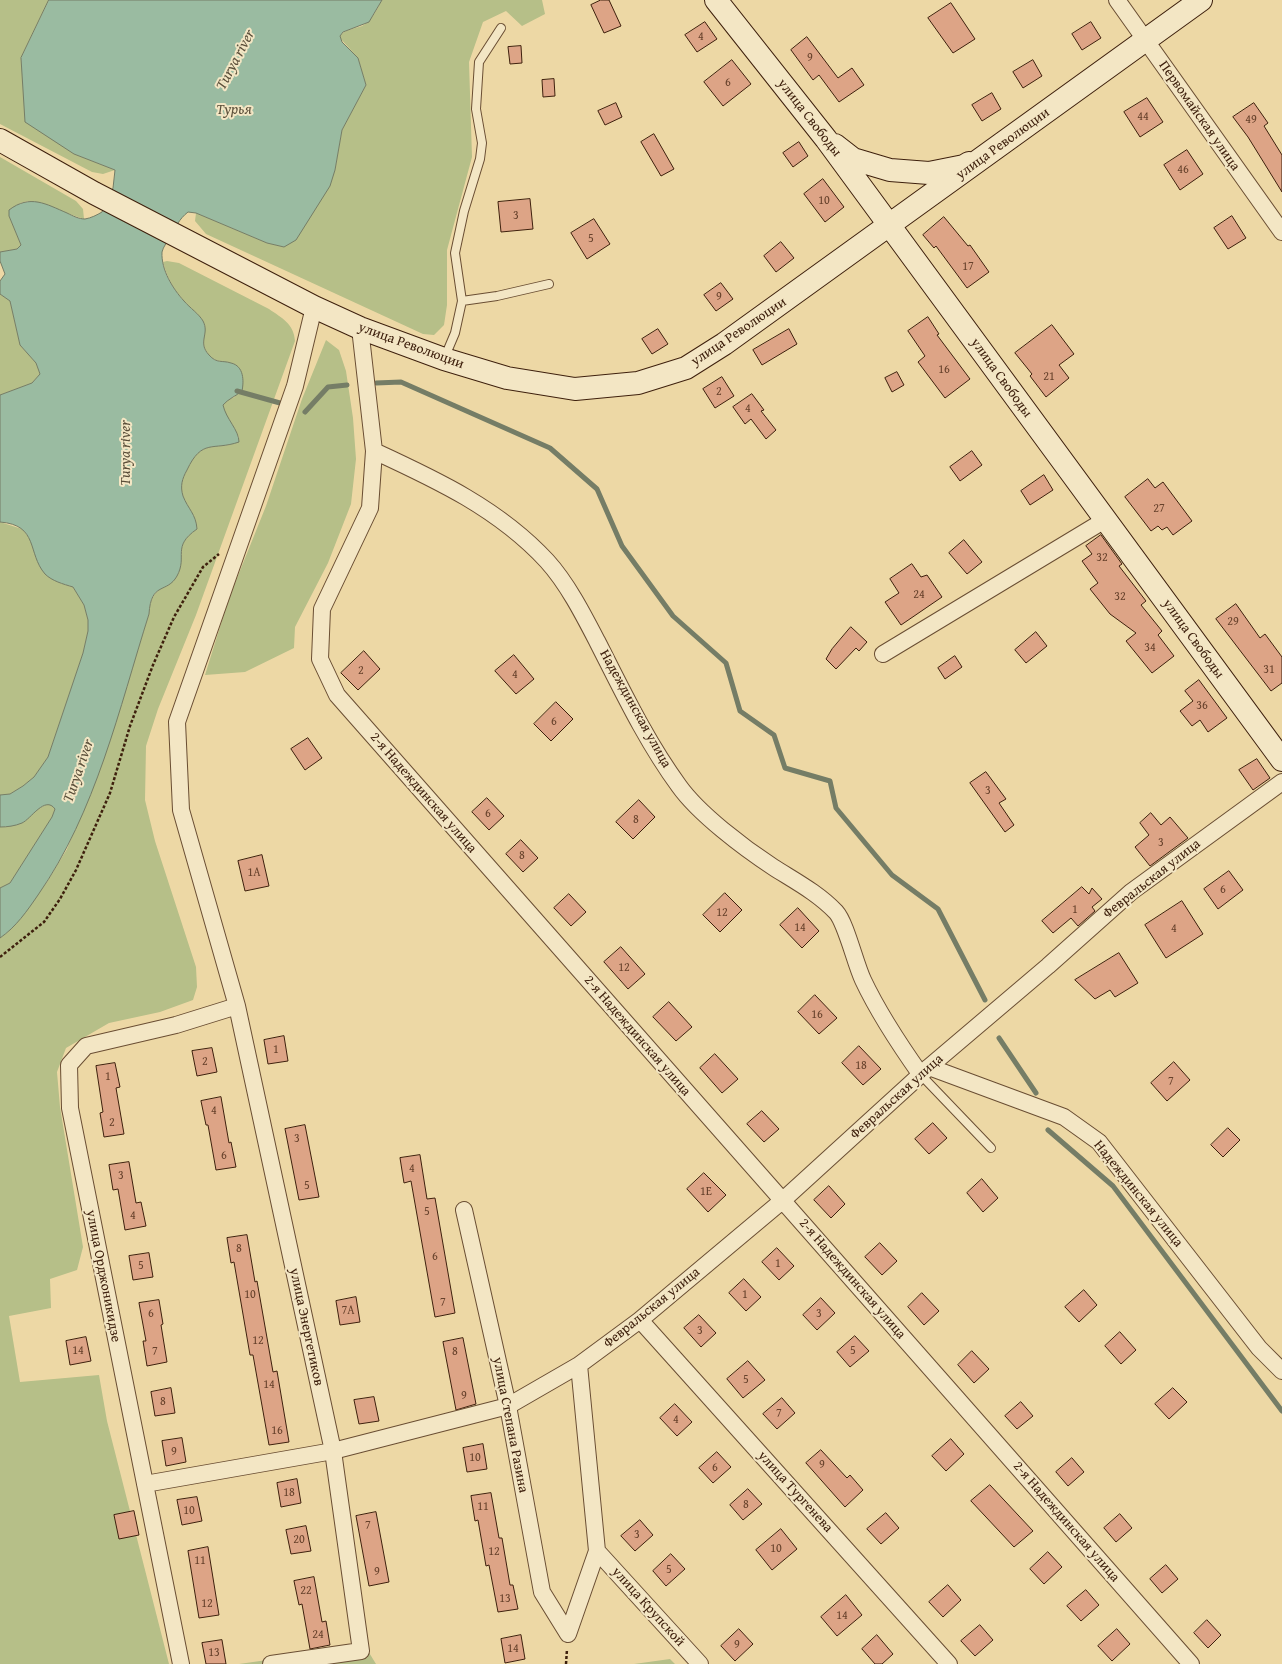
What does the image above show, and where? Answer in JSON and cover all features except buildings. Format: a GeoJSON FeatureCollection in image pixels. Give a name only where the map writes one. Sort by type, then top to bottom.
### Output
{"type":"FeatureCollection","features":[{"type":"Feature","properties":{"kind":"main road","name":"улица Свободы"},"geometry":{"type":"LineString","coordinates":[[716,0],[826,139],[1282,760]]}},
{"type":"Feature","properties":{"kind":"main road","name":"улица Революции"},"geometry":{"type":"LineString","coordinates":[[0,140],[94,193],[314,307],[360,328],[444,359],[507,378],[575,389],[638,383],[686,368],[724,344],[1201,0]]}},
{"type":"Feature","properties":{"kind":"main road"},"geometry":{"type":"LineString","coordinates":[[826,139],[853,158],[890,170],[929,173],[964,166],[997,148]]}},
{"type":"Feature","properties":{"kind":"street","name":"Первомайская улица"},"geometry":{"type":"LineString","coordinates":[[1117,0],[1282,232]]}},
{"type":"Feature","properties":{"kind":"street","name":"улица Энергетиков"},"geometry":{"type":"LineString","coordinates":[[271,1664],[361,1651],[333,1451],[237,1006],[181,810],[177,722],[295,386],[314,307]]}},
{"type":"Feature","properties":{"kind":"street","name":"2-я Надеждинская улица"},"geometry":{"type":"LineString","coordinates":[[360,328],[374,451],[370,508],[322,609],[320,659],[337,695],[1191,1664]]}},
{"type":"Feature","properties":{"kind":"street","name":"Надеждинская улица"},"geometry":{"type":"LineString","coordinates":[[374,451],[439,481],[482,507],[514,530],[548,562],[580,610],[652,746],[680,788],[709,817],[760,858],[822,899],[838,914],[862,978],[893,1036],[925,1071],[1064,1117],[1100,1142],[1259,1348],[1282,1371]]}},
{"type":"Feature","properties":{"kind":"street"},"geometry":{"type":"LineString","coordinates":[[883,654],[1105,520]]}},
{"type":"Feature","properties":{"kind":"street","name":"Февральская улица"},"geometry":{"type":"LineString","coordinates":[[146,1484],[333,1451],[508,1406],[579,1365],[640,1320],[782,1200],[925,1071],[1048,966],[1131,892],[1282,782]]}},
{"type":"Feature","properties":{"kind":"street","name":"улица Орджоникидзе"},"geometry":{"type":"LineString","coordinates":[[181,1664],[70,1108],[70,1064],[86,1046],[176,1025],[237,1006]]}},
{"type":"Feature","properties":{"kind":"street","name":"улица Степана Разина"},"geometry":{"type":"LineString","coordinates":[[464,1210],[508,1406],[542,1592],[568,1634],[597,1551]]}},
{"type":"Feature","properties":{"kind":"street","name":"улица Тургенева"},"geometry":{"type":"LineString","coordinates":[[640,1320],[949,1664]]}},
{"type":"Feature","properties":{"kind":"street"},"geometry":{"type":"LineString","coordinates":[[579,1365],[597,1551]]}},
{"type":"Feature","properties":{"kind":"street","name":"улица Крупской"},"geometry":{"type":"LineString","coordinates":[[597,1551],[700,1664]]}},
{"type":"Feature","properties":{"kind":"lane"},"geometry":{"type":"LineString","coordinates":[[444,359],[455,333],[462,301],[454,253],[464,211],[481,154],[482,143],[476,109],[479,62],[501,28]]}},
{"type":"Feature","properties":{"kind":"lane"},"geometry":{"type":"LineString","coordinates":[[462,301],[497,296],[549,284]]}},
{"type":"Feature","properties":{"kind":"lane"},"geometry":{"type":"LineString","coordinates":[[925,1071],[990,1148]]}},
{"type":"Feature","properties":{"kind":"path"},"geometry":{"type":"LineString","coordinates":[[0,957],[44,922],[60,899],[76,870],[110,793],[130,726],[153,665],[174,617],[203,567],[226,547],[238,546]]}},
{"type":"Feature","properties":{"kind":"shaded area"},"geometry":{"type":"Polygon","coordinates":[[[0,0],[49,0],[21,58],[24,88],[65,146],[74,154],[115,170],[103,174],[92,172],[0,124],[0,0]]]}},
{"type":"Feature","properties":{"kind":"shaded area"},"geometry":{"type":"Polygon","coordinates":[[[382,0],[542,0],[545,14],[522,26],[506,11],[483,22],[469,62],[472,157],[447,250],[447,305],[444,325],[434,335],[423,334],[206,234],[195,221],[196,213],[267,243],[284,247],[335,170],[342,130],[366,85],[358,58],[339,37],[347,31],[366,24],[382,0]]]}},
{"type":"Feature","properties":{"kind":"shaded area"},"geometry":{"type":"Polygon","coordinates":[[[0,157],[76,201],[83,209],[84,219],[30,201],[22,202],[15,207],[9,216],[21,245],[17,249],[0,252],[0,157]]]}},
{"type":"Feature","properties":{"kind":"shaded area"},"geometry":{"type":"Polygon","coordinates":[[[167,261],[179,263],[269,309],[290,326],[295,341],[196,615],[158,709],[146,746],[145,800],[155,841],[196,967],[197,987],[193,1000],[160,1012],[109,1023],[66,1048],[57,1072],[60,1107],[83,1247],[77,1270],[50,1279],[51,1308],[9,1316],[20,1382],[99,1375],[107,1421],[169,1664],[0,1664],[0,938],[8,932],[47,882],[67,849],[101,766],[154,596],[176,577],[181,563],[183,543],[190,534],[197,529],[194,517],[183,497],[181,484],[182,479],[194,458],[202,450],[214,446],[230,445],[239,437],[225,415],[223,405],[226,400],[235,397],[235,365],[218,361],[208,354],[204,344],[204,324],[200,317],[179,296],[173,287],[168,278],[163,262],[167,261]]]}},
{"type":"Feature","properties":{"kind":"shaded area"},"geometry":{"type":"Polygon","coordinates":[[[0,294],[10,301],[20,345],[36,363],[40,374],[32,383],[0,395],[0,294]]]}},
{"type":"Feature","properties":{"kind":"shaded area"},"geometry":{"type":"Polygon","coordinates":[[[326,340],[339,350],[346,371],[353,418],[356,459],[351,504],[328,563],[295,627],[294,648],[245,672],[205,675],[229,598],[266,506],[302,399],[326,340]]]}},
{"type":"Feature","properties":{"kind":"shaded area"},"geometry":{"type":"Polygon","coordinates":[[[0,522],[22,529],[31,540],[39,565],[60,583],[73,587],[84,605],[88,620],[88,631],[83,653],[48,757],[34,777],[23,786],[10,794],[0,795],[0,522]]]}},
{"type":"Feature","properties":{"kind":"shaded area"},"geometry":{"type":"Polygon","coordinates":[[[48,804],[52,805],[55,809],[52,817],[10,883],[0,888],[0,827],[16,824],[48,804]]]}},
{"type":"Feature","properties":{"kind":"shaded area"},"geometry":{"type":"Polygon","coordinates":[[[365,1646],[376,1664],[239,1664],[365,1646]]]}},
{"type":"Feature","properties":{"kind":"shaded area"},"geometry":{"type":"Polygon","coordinates":[[[670,1659],[675,1664],[634,1664],[670,1659]]]}},
{"type":"Feature","properties":{"kind":"water"},"geometry":{"type":"Polygon","coordinates":[[[49,0],[382,0],[369,22],[343,32],[340,36],[342,42],[358,58],[366,85],[342,130],[335,170],[330,186],[296,240],[284,247],[267,243],[196,213],[188,212],[178,223],[162,252],[163,266],[168,279],[184,301],[203,321],[205,326],[204,346],[209,355],[215,360],[228,362],[235,365],[241,371],[243,379],[242,391],[223,405],[237,433],[239,442],[203,449],[192,460],[185,473],[182,483],[182,492],[185,501],[195,519],[197,529],[184,541],[181,552],[180,569],[177,576],[169,585],[156,592],[150,604],[149,614],[116,723],[91,795],[76,829],[58,863],[34,901],[16,924],[0,938],[0,888],[10,883],[52,817],[55,809],[51,805],[43,806],[22,823],[0,827],[0,795],[10,794],[23,786],[34,777],[48,757],[83,653],[88,631],[88,620],[84,605],[73,587],[54,580],[45,574],[39,566],[27,534],[21,528],[12,524],[0,522],[0,395],[32,383],[40,374],[36,363],[20,345],[10,301],[0,294],[0,281],[5,274],[0,261],[0,252],[17,249],[21,245],[9,216],[9,210],[24,202],[38,202],[52,206],[78,218],[85,219],[92,217],[102,212],[113,188],[115,170],[74,154],[25,122],[21,58],[49,0]]]}},
{"type":"Feature","properties":{"kind":"waterway"},"geometry":{"type":"LineString","coordinates":[[376,383],[401,382],[550,448],[597,489],[622,546],[673,616],[726,663],[740,711],[774,735],[785,768],[830,781],[836,808],[892,875],[938,909],[985,1000]]}},
{"type":"Feature","properties":{"kind":"waterway"},"geometry":{"type":"LineString","coordinates":[[305,412],[328,387],[347,385]]}},
{"type":"Feature","properties":{"kind":"waterway"},"geometry":{"type":"LineString","coordinates":[[237,391],[280,403]]}},
{"type":"Feature","properties":{"kind":"waterway"},"geometry":{"type":"LineString","coordinates":[[999,1038],[1036,1093]]}},
{"type":"Feature","properties":{"kind":"waterway"},"geometry":{"type":"LineString","coordinates":[[1048,1130],[1113,1186],[1282,1411]]}},
{"type":"Feature","properties":{"kind":"water label","name":"Turya river"},"geometry":{"type":"Point","coordinates":[236,60]}},
{"type":"Feature","properties":{"kind":"water label","name":"Турья"},"geometry":{"type":"Point","coordinates":[234,110]}},
{"type":"Feature","properties":{"kind":"water label","name":"Turya river"},"geometry":{"type":"Point","coordinates":[126,453]}},
{"type":"Feature","properties":{"kind":"water label","name":"Turya river"},"geometry":{"type":"Point","coordinates":[79,771]}}]}
